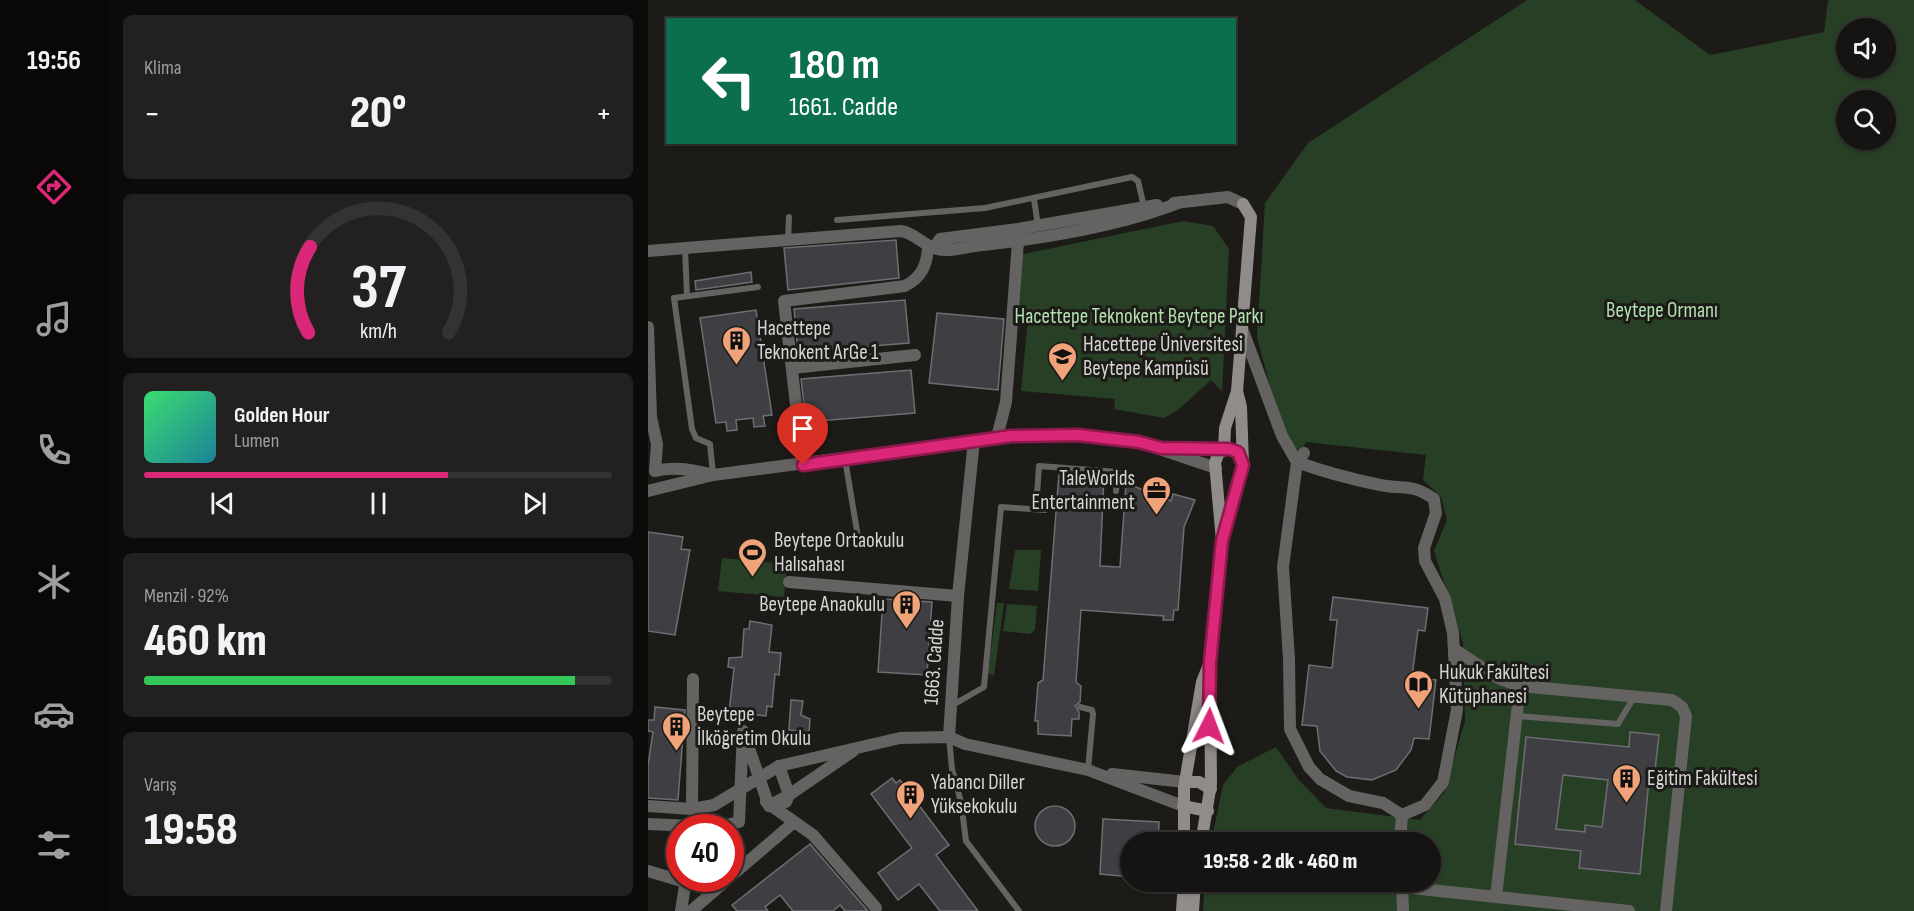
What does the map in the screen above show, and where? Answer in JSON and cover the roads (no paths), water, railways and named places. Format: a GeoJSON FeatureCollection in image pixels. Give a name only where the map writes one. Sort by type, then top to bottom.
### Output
{"type":"FeatureCollection","features":[{"type":"Feature","properties":{"kind":"street"},"geometry":{"type":"LineString","coordinates":[[803,465],[784,301],[905,286],[916,280],[925,267],[931,247],[940,238],[1038,225],[1144,207],[1228,197],[1244,204],[1251,217],[1237,391],[1225,428],[1223,450],[1216,458],[1222,541]]}},
{"type":"Feature","properties":{"kind":"street"},"geometry":{"type":"LineString","coordinates":[[648,250],[901,231],[913,235],[931,247],[943,250],[1018,242],[1142,216],[1181,202]]}},
{"type":"Feature","properties":{"kind":"street"},"geometry":{"type":"LineString","coordinates":[[997,437],[1006,402],[1018,242]]}},
{"type":"Feature","properties":{"kind":"street"},"geometry":{"type":"LineString","coordinates":[[648,327],[649,423],[657,444],[651,468],[657,479],[649,491]]}},
{"type":"Feature","properties":{"kind":"street"},"geometry":{"type":"LineString","coordinates":[[1243,332],[1282,436],[1300,458],[1331,474],[1383,485],[1416,488],[1434,499],[1436,513],[1424,548],[1425,561],[1445,599],[1454,649],[1457,710],[1443,782],[1425,805],[1402,815]]}},
{"type":"Feature","properties":{"kind":"street"},"geometry":{"type":"LineString","coordinates":[[792,368],[915,355]]}},
{"type":"Feature","properties":{"kind":"street"},"geometry":{"type":"LineString","coordinates":[[1203,832],[1211,789],[1210,662],[1222,541],[1243,465],[1237,391]]}},
{"type":"Feature","properties":{"kind":"street"},"geometry":{"type":"LineString","coordinates":[[649,491],[713,475],[803,465],[997,437],[1078,435],[1139,442],[1216,468],[1226,476],[1239,473]]}},
{"type":"Feature","properties":{"kind":"street","name":"1663. Cadde"},"geometry":{"type":"LineString","coordinates":[[974,440],[958,596],[949,736],[966,744],[1092,771],[1185,782]]}},
{"type":"Feature","properties":{"kind":"street"},"geometry":{"type":"LineString","coordinates":[[1161,448],[1212,448],[1233,450],[1241,455]]}},
{"type":"Feature","properties":{"kind":"street"},"geometry":{"type":"LineString","coordinates":[[1300,458],[1283,567],[1289,659],[1290,729],[1309,767],[1320,780],[1349,796],[1383,803],[1402,815]]}},
{"type":"Feature","properties":{"kind":"street"},"geometry":{"type":"LineString","coordinates":[[651,468],[688,470],[713,475]]}},
{"type":"Feature","properties":{"kind":"street"},"geometry":{"type":"LineString","coordinates":[[789,582],[958,596]]}},
{"type":"Feature","properties":{"kind":"street"},"geometry":{"type":"LineString","coordinates":[[1454,649],[1498,678],[1520,686],[1672,700],[1682,707],[1686,716],[1666,911]]}},
{"type":"Feature","properties":{"kind":"street"},"geometry":{"type":"LineString","coordinates":[[1184,832],[1185,782],[1202,682],[1210,662]]}},
{"type":"Feature","properties":{"kind":"street"},"geometry":{"type":"LineString","coordinates":[[692,809],[693,679]]}},
{"type":"Feature","properties":{"kind":"street"},"geometry":{"type":"LineString","coordinates":[[1496,897],[1520,686]]}},
{"type":"Feature","properties":{"kind":"street"},"geometry":{"type":"LineString","coordinates":[[739,814],[742,731],[769,806]]}},
{"type":"Feature","properties":{"kind":"street"},"geometry":{"type":"LineString","coordinates":[[648,806],[692,809],[714,805],[753,784],[779,766],[900,738],[949,736]]}},
{"type":"Feature","properties":{"kind":"street"},"geometry":{"type":"LineString","coordinates":[[769,806],[789,795],[858,746]]}},
{"type":"Feature","properties":{"kind":"street"},"geometry":{"type":"LineString","coordinates":[[779,766],[789,795],[780,814]]}},
{"type":"Feature","properties":{"kind":"street","name":"1663. Cadde"},"geometry":{"type":"LineString","coordinates":[[1092,771],[1183,806]]}},
{"type":"Feature","properties":{"kind":"street"},"geometry":{"type":"LineString","coordinates":[[1185,782],[1199,782],[1211,789]]}},
{"type":"Feature","properties":{"kind":"street"},"geometry":{"type":"LineString","coordinates":[[753,784],[769,806],[813,836],[876,908]]}},
{"type":"Feature","properties":{"kind":"street"},"geometry":{"type":"LineString","coordinates":[[1183,806],[1208,811]]}},
{"type":"Feature","properties":{"kind":"street"},"geometry":{"type":"LineString","coordinates":[[1401,832],[1402,815]]}},
{"type":"Feature","properties":{"kind":"street"},"geometry":{"type":"LineString","coordinates":[[744,865],[793,823]]}},
{"type":"Feature","properties":{"kind":"street"},"geometry":{"type":"LineString","coordinates":[[648,824],[666,826]]}},
{"type":"Feature","properties":{"kind":"street"},"geometry":{"type":"LineString","coordinates":[[648,871],[666,876]]}},
{"type":"Feature","properties":{"kind":"street"},"geometry":{"type":"LineString","coordinates":[[1441,890],[1629,911]]}},
{"type":"Feature","properties":{"kind":"street"},"geometry":{"type":"LineString","coordinates":[[681,911],[684,892]]}},
{"type":"Feature","properties":{"kind":"street"},"geometry":{"type":"LineString","coordinates":[[691,911],[713,892]]}},
{"type":"Feature","properties":{"kind":"street"},"geometry":{"type":"LineString","coordinates":[[1182,911],[1183,892]]}},
{"type":"Feature","properties":{"kind":"street"},"geometry":{"type":"LineString","coordinates":[[1193,911],[1195,892]]}},
{"type":"Feature","properties":{"kind":"street"},"geometry":{"type":"LineString","coordinates":[[1402,892],[1403,911]]}},
{"type":"Feature","properties":{"kind":"lane"},"geometry":{"type":"LineString","coordinates":[[837,220],[985,208],[1034,200],[1132,177],[1138,181],[1144,207]]}},
{"type":"Feature","properties":{"kind":"lane"},"geometry":{"type":"LineString","coordinates":[[1034,200],[1038,225]]}},
{"type":"Feature","properties":{"kind":"lane"},"geometry":{"type":"LineString","coordinates":[[788,240],[789,217]]}},
{"type":"Feature","properties":{"kind":"lane"},"geometry":{"type":"LineString","coordinates":[[685,248],[687,296]]}},
{"type":"Feature","properties":{"kind":"lane"},"geometry":{"type":"LineString","coordinates":[[713,475],[710,444],[696,438],[692,429],[674,298],[758,287]]}},
{"type":"Feature","properties":{"kind":"lane"},"geometry":{"type":"LineString","coordinates":[[845,459],[859,543]]}},
{"type":"Feature","properties":{"kind":"lane"},"geometry":{"type":"LineString","coordinates":[[1036,510],[1039,466],[1118,472],[1116,490]]}},
{"type":"Feature","properties":{"kind":"lane"},"geometry":{"type":"LineString","coordinates":[[950,706],[984,687],[1001,507],[1045,510]]}},
{"type":"Feature","properties":{"kind":"lane"},"geometry":{"type":"LineString","coordinates":[[1516,716],[1618,724],[1634,697]]}},
{"type":"Feature","properties":{"kind":"lane"},"geometry":{"type":"LineString","coordinates":[[1080,706],[1092,710],[1093,714],[1092,771]]}},
{"type":"Feature","properties":{"kind":"lane"},"geometry":{"type":"LineString","coordinates":[[949,736],[952,769],[961,802],[966,841],[1019,911]]}},
{"type":"Feature","properties":{"kind":"place","name":"Hacettepe Teknokent ArGe 1"},"geometry":{"type":"Point","coordinates":[736,366]}},
{"type":"Feature","properties":{"kind":"place","name":"Hacettepe Üniversitesi Beytepe Kampüsü"},"geometry":{"type":"Point","coordinates":[1062,382]}},
{"type":"Feature","properties":{"kind":"place","name":"TaleWorlds Entertainment"},"geometry":{"type":"Point","coordinates":[1156,516]}},
{"type":"Feature","properties":{"kind":"place","name":"Beytepe Ortaokulu Halısahası"},"geometry":{"type":"Point","coordinates":[753,578]}},
{"type":"Feature","properties":{"kind":"place","name":"Beytepe Anaokulu"},"geometry":{"type":"Point","coordinates":[906,630]}},
{"type":"Feature","properties":{"kind":"place","name":"Hukuk Fakültesi Kütüphanesi"},"geometry":{"type":"Point","coordinates":[1418,710]}},
{"type":"Feature","properties":{"kind":"place","name":"Beytepe İlköğretim Okulu"},"geometry":{"type":"Point","coordinates":[676,752]}},
{"type":"Feature","properties":{"kind":"place","name":"Eğitim Fakültesi"},"geometry":{"type":"Point","coordinates":[1626,804]}},
{"type":"Feature","properties":{"kind":"place","name":"Yabancı Diller Yüksekokulu"},"geometry":{"type":"Point","coordinates":[910,820]}},
{"type":"Feature","properties":{"kind":"park label","name":"Beytepe Ormanı"},"geometry":{"type":"Point","coordinates":[1662,310]}},
{"type":"Feature","properties":{"kind":"park label","name":"Hacettepe Teknokent Beytepe Parkı"},"geometry":{"type":"Point","coordinates":[1139,316]}}]}
